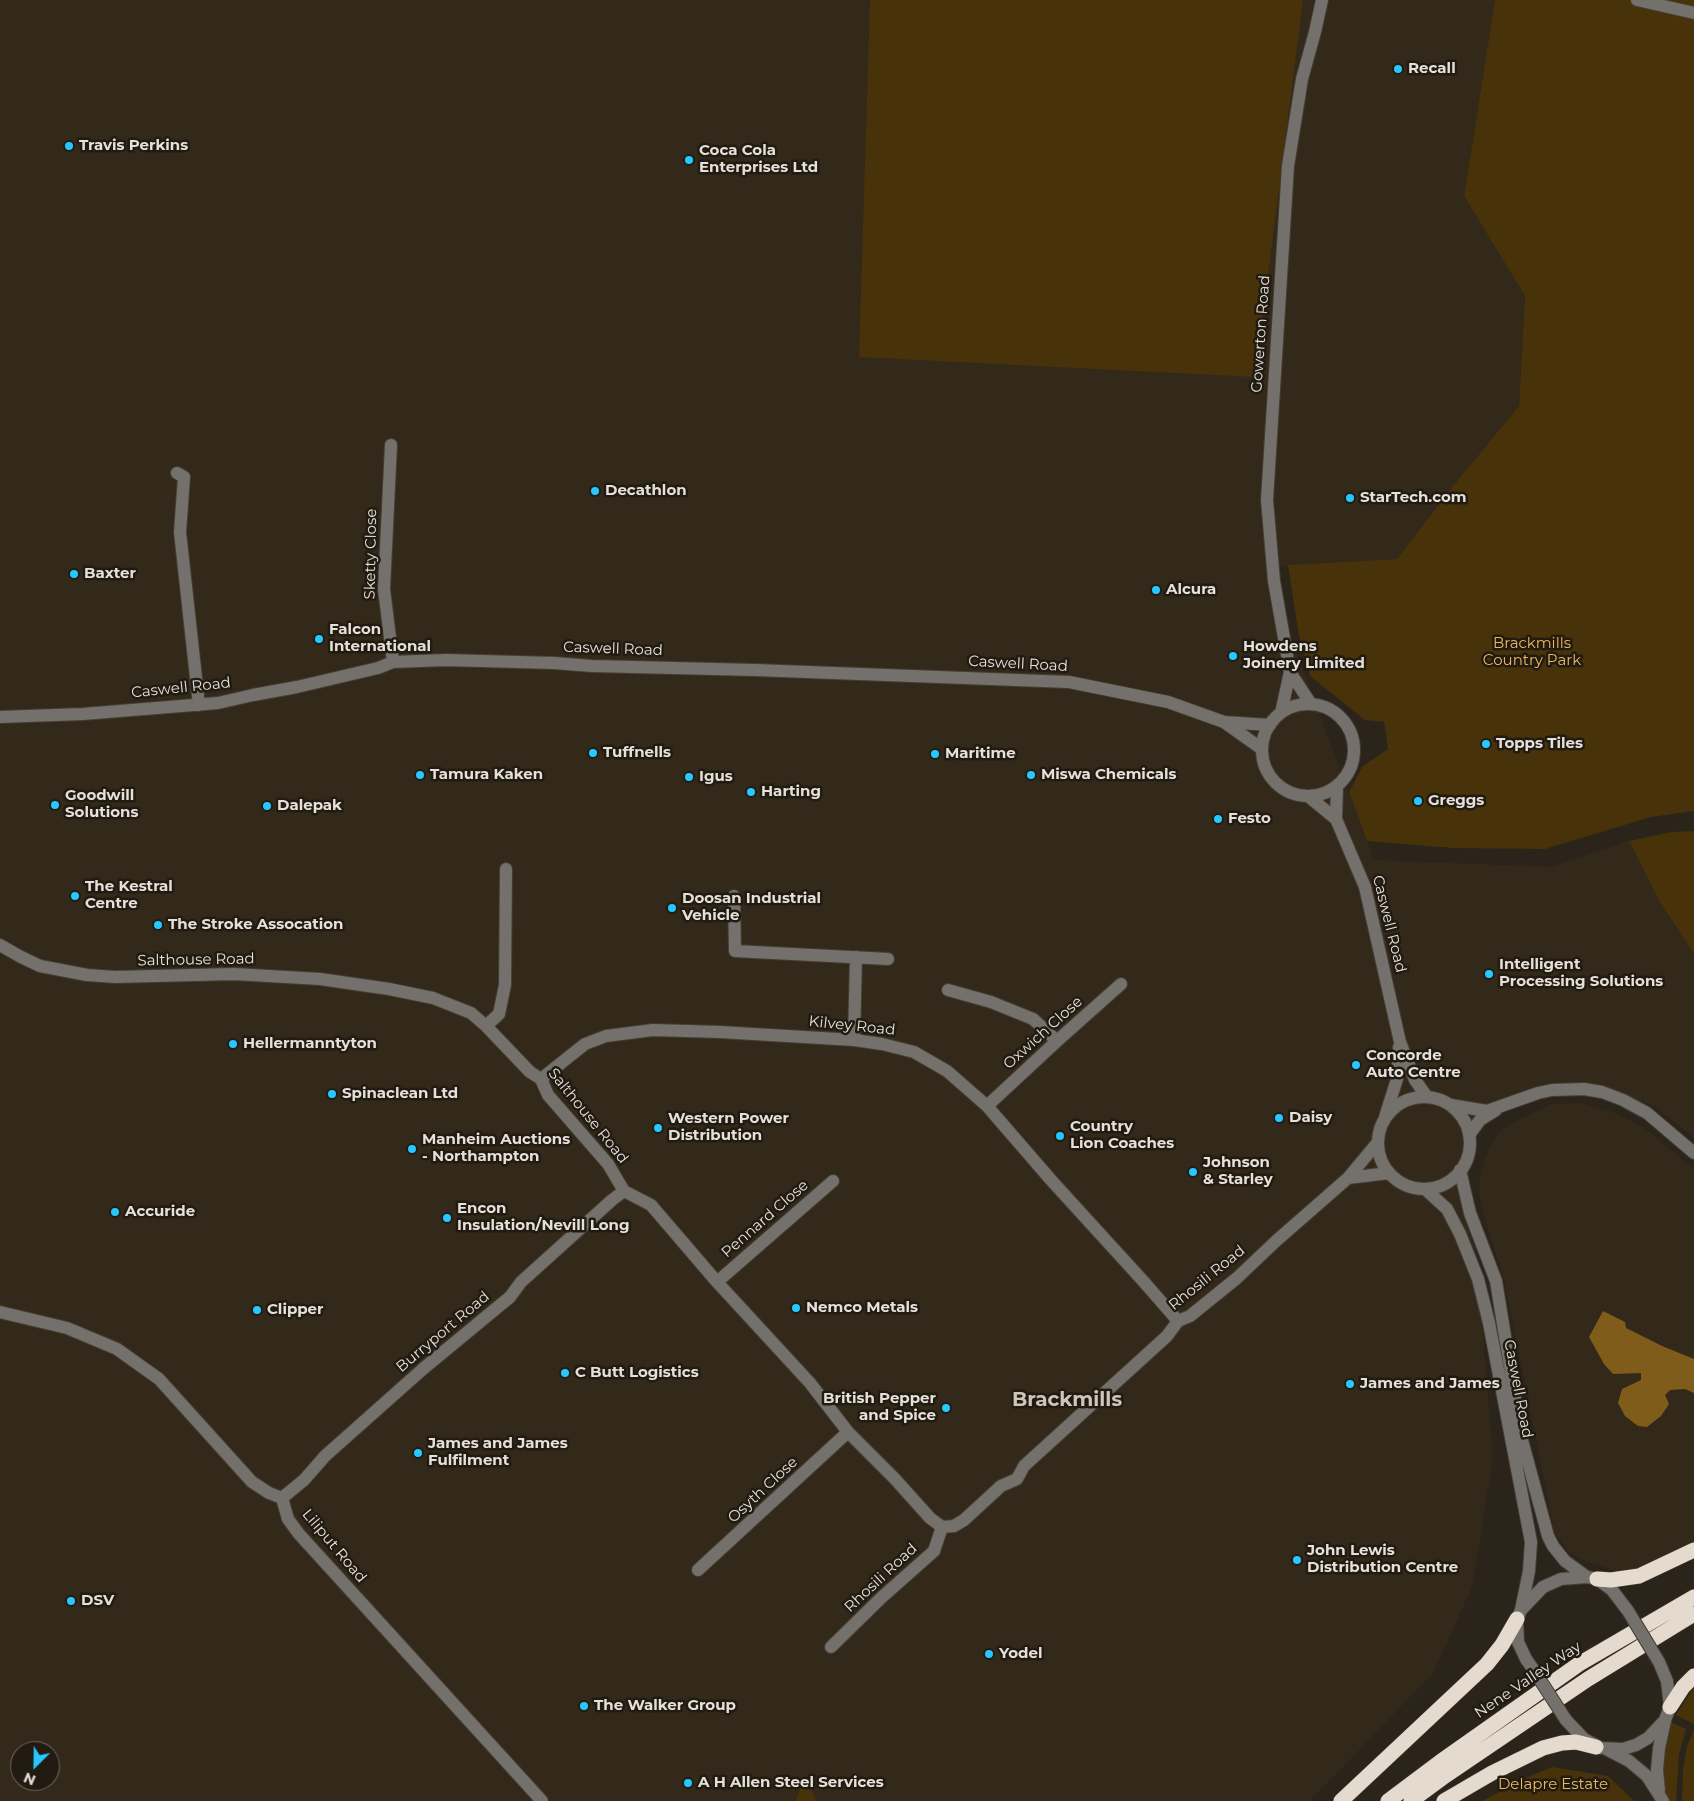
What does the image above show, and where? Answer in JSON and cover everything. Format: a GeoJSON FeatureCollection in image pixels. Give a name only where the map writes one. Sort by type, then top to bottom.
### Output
{"type":"FeatureCollection","features":[{"type":"Feature","properties":{"kind":"highway"},"geometry":{"type":"LineString","coordinates":[[1592,1578],[1612,1580],[1639,1576],[1694,1550]]}},
{"type":"Feature","properties":{"kind":"highway","name":"Nene Valley Way"},"geometry":{"type":"LineString","coordinates":[[1388,1801],[1579,1664],[1694,1597]]}},
{"type":"Feature","properties":{"kind":"highway"},"geometry":{"type":"LineString","coordinates":[[1411,1801],[1588,1679],[1694,1614]]}},
{"type":"Feature","properties":{"kind":"highway"},"geometry":{"type":"LineString","coordinates":[[1341,1801],[1487,1664],[1502,1646],[1519,1615]]}},
{"type":"Feature","properties":{"kind":"highway"},"geometry":{"type":"LineString","coordinates":[[1667,1714],[1683,1687],[1694,1676]]}},
{"type":"Feature","properties":{"kind":"highway"},"geometry":{"type":"LineString","coordinates":[[1444,1801],[1544,1748],[1562,1743],[1576,1742],[1601,1748]]}},
{"type":"Feature","properties":{"kind":"highway"},"geometry":{"type":"LineString","coordinates":[[1375,1801],[1389,1790],[1440,1762]]}},
{"type":"Feature","properties":{"kind":"street","name":"Gowerton Road"},"geometry":{"type":"LineString","coordinates":[[1282,713],[1290,672],[1274,581],[1267,500],[1288,166],[1302,79],[1322,0]]}},
{"type":"Feature","properties":{"kind":"street"},"geometry":{"type":"LineString","coordinates":[[1637,0],[1694,14]]}},
{"type":"Feature","properties":{"kind":"street","name":"Sketty Close"},"geometry":{"type":"LineString","coordinates":[[391,445],[384,589],[393,662]]}},
{"type":"Feature","properties":{"kind":"street"},"geometry":{"type":"LineString","coordinates":[[177,473],[184,478],[180,532],[199,705]]}},
{"type":"Feature","properties":{"kind":"street","name":"Caswell Road"},"geometry":{"type":"LineString","coordinates":[[0,717],[82,714],[218,703],[297,687],[378,668],[393,662],[446,660],[554,662],[585,666],[755,670],[1069,682],[1168,702],[1224,722],[1262,749]]}},
{"type":"Feature","properties":{"kind":"street","name":"Gowerton Road"},"geometry":{"type":"LineString","coordinates":[[1290,672],[1311,704]]}},
{"type":"Feature","properties":{"kind":"street"},"geometry":{"type":"LineString","coordinates":[[1311,704],[1326,708],[1339,716],[1349,729],[1354,749],[1352,763],[1346,776],[1337,786],[1323,794],[1308,796],[1293,794],[1280,787],[1270,776],[1264,763],[1262,749],[1264,736],[1270,725],[1282,713],[1296,706],[1311,704]]}},
{"type":"Feature","properties":{"kind":"street","name":"Caswell Road"},"geometry":{"type":"LineString","coordinates":[[1224,722],[1270,725]]}},
{"type":"Feature","properties":{"kind":"street","name":"Caswell Road"},"geometry":{"type":"LineString","coordinates":[[1337,786],[1336,819],[1365,887],[1400,1042],[1415,1080],[1427,1097]]}},
{"type":"Feature","properties":{"kind":"street","name":"Caswell Road"},"geometry":{"type":"LineString","coordinates":[[1308,796],[1336,819]]}},
{"type":"Feature","properties":{"kind":"street"},"geometry":{"type":"LineString","coordinates":[[486,1026],[499,1014],[505,985],[506,869]]}},
{"type":"Feature","properties":{"kind":"street"},"geometry":{"type":"LineString","coordinates":[[734,896],[734,951],[888,959]]}},
{"type":"Feature","properties":{"kind":"street","name":"Salthouse Road"},"geometry":{"type":"LineString","coordinates":[[0,945],[21,958],[40,966],[87,974],[115,977],[234,974],[320,979],[389,989],[446,1002],[471,1014],[486,1026],[530,1072],[541,1079],[548,1095],[608,1164],[624,1191]]}},
{"type":"Feature","properties":{"kind":"street"},"geometry":{"type":"LineString","coordinates":[[854,1040],[856,957]]}},
{"type":"Feature","properties":{"kind":"street","name":"Oxwich Close"},"geometry":{"type":"LineString","coordinates":[[987,1106],[1056,1041],[1122,984]]}},
{"type":"Feature","properties":{"kind":"street"},"geometry":{"type":"LineString","coordinates":[[948,990],[991,1002],[1033,1019],[1056,1041]]}},
{"type":"Feature","properties":{"kind":"street","name":"Kilvey Road"},"geometry":{"type":"LineString","coordinates":[[541,1079],[585,1044],[606,1036],[660,1030],[854,1040],[898,1047],[914,1052],[947,1071],[987,1106],[1178,1321]]}},
{"type":"Feature","properties":{"kind":"street","name":"Caswell Road"},"geometry":{"type":"LineString","coordinates":[[1383,1122],[1397,1079],[1400,1042]]}},
{"type":"Feature","properties":{"kind":"street"},"geometry":{"type":"LineString","coordinates":[[1449,1105],[1465,1123],[1469,1135],[1468,1154],[1460,1170],[1451,1180],[1439,1186],[1425,1189],[1412,1187],[1389,1173],[1381,1158],[1378,1142],[1383,1122],[1391,1111],[1401,1103],[1414,1098],[1427,1097],[1449,1105],[1487,1112],[1538,1093],[1552,1090],[1584,1089],[1602,1092],[1623,1100],[1647,1113],[1694,1153]]}},
{"type":"Feature","properties":{"kind":"street"},"geometry":{"type":"LineString","coordinates":[[1469,1135],[1480,1120],[1503,1106]]}},
{"type":"Feature","properties":{"kind":"street","name":"Rhosili Road"},"geometry":{"type":"LineString","coordinates":[[831,1647],[881,1598],[934,1551],[942,1527],[954,1526],[964,1520],[1001,1486],[1017,1479],[1024,1466],[1167,1336],[1178,1321],[1190,1316],[1237,1278],[1348,1178],[1378,1142]]}},
{"type":"Feature","properties":{"kind":"street","name":"Caswell Road"},"geometry":{"type":"LineString","coordinates":[[1460,1170],[1470,1213],[1496,1281],[1522,1440],[1548,1536],[1553,1546],[1566,1561],[1592,1578]]}},
{"type":"Feature","properties":{"kind":"street"},"geometry":{"type":"LineString","coordinates":[[1348,1178],[1389,1173]]}},
{"type":"Feature","properties":{"kind":"street","name":"Pennard Close"},"geometry":{"type":"LineString","coordinates":[[717,1282],[833,1182]]}},
{"type":"Feature","properties":{"kind":"street","name":"Caswell Road"},"geometry":{"type":"LineString","coordinates":[[1425,1189],[1447,1210],[1460,1234],[1478,1279],[1489,1323],[1531,1542],[1528,1571],[1519,1615]]}},
{"type":"Feature","properties":{"kind":"street"},"geometry":{"type":"LineString","coordinates":[[624,1191],[651,1205],[717,1282],[810,1383],[848,1432],[895,1479],[930,1518],[942,1527]]}},
{"type":"Feature","properties":{"kind":"street","name":"Burryport Road"},"geometry":{"type":"LineString","coordinates":[[282,1498],[304,1480],[325,1456],[424,1368],[510,1297],[521,1282],[624,1191]]}},
{"type":"Feature","properties":{"kind":"street"},"geometry":{"type":"LineString","coordinates":[[0,1312],[67,1328],[116,1349],[159,1379],[252,1482],[269,1493],[282,1498]]}},
{"type":"Feature","properties":{"kind":"street","name":"Osyth Close"},"geometry":{"type":"LineString","coordinates":[[698,1570],[848,1432]]}},
{"type":"Feature","properties":{"kind":"street","name":"Liliput Road"},"geometry":{"type":"LineString","coordinates":[[282,1498],[288,1519],[299,1534],[542,1801]]}},
{"type":"Feature","properties":{"kind":"street"},"geometry":{"type":"LineString","coordinates":[[1592,1578],[1612,1590],[1628,1611],[1659,1662],[1668,1681],[1667,1714],[1659,1748],[1657,1770],[1661,1797],[1647,1776],[1629,1761],[1584,1739],[1566,1720],[1526,1659],[1518,1642],[1519,1615],[1543,1587],[1562,1579],[1592,1578]]}},
{"type":"Feature","properties":{"kind":"street"},"geometry":{"type":"LineString","coordinates":[[1601,1748],[1623,1748],[1636,1745],[1648,1738],[1667,1714]]}},
{"type":"Feature","properties":{"kind":"shaded area"},"geometry":{"type":"Polygon","coordinates":[[[0,0],[1495,0],[1464,196],[1525,296],[1519,406],[1453,486],[1397,559],[1288,565],[1266,571],[1374,860],[1552,867],[1629,841],[1660,900],[1694,954],[1694,1138],[1657,1108],[1590,1083],[1551,1085],[1479,1108],[1467,1142],[1493,1458],[1472,1587],[1433,1673],[1310,1801],[817,1801],[804,1776],[796,1801],[0,1801],[0,0]]]}},
{"type":"Feature","properties":{"kind":"shaded area"},"geometry":{"type":"Polygon","coordinates":[[[1582,1103],[1618,1114],[1643,1127],[1694,1169],[1694,1543],[1658,1563],[1620,1572],[1590,1563],[1568,1552],[1554,1531],[1504,1279],[1480,1203],[1479,1182],[1484,1161],[1493,1140],[1504,1128],[1552,1104],[1582,1103]]]}},
{"type":"Feature","properties":{"kind":"shaded area"},"geometry":{"type":"Polygon","coordinates":[[[1603,1311],[1625,1322],[1626,1328],[1694,1359],[1694,1393],[1685,1389],[1670,1390],[1665,1395],[1669,1404],[1661,1416],[1647,1427],[1638,1426],[1625,1416],[1618,1403],[1622,1389],[1641,1380],[1641,1373],[1613,1374],[1604,1364],[1589,1337],[1603,1311]]]}},
{"type":"Feature","properties":{"kind":"green space"},"geometry":{"type":"Polygon","coordinates":[[[870,0],[1303,0],[1255,377],[859,357],[870,0]]]}},
{"type":"Feature","properties":{"kind":"green space","name":"Brackmills Country Park"},"geometry":{"type":"Polygon","coordinates":[[[1495,0],[1694,0],[1694,811],[1651,817],[1545,849],[1454,848],[1367,841],[1349,792],[1363,766],[1388,749],[1384,722],[1365,720],[1310,676],[1299,636],[1288,565],[1397,559],[1453,486],[1519,406],[1525,296],[1464,196],[1495,0]]]}},
{"type":"Feature","properties":{"kind":"green space"},"geometry":{"type":"Polygon","coordinates":[[[1694,831],[1694,954],[1659,900],[1629,841],[1671,832],[1694,831]]]}},
{"type":"Feature","properties":{"kind":"green space"},"geometry":{"type":"Polygon","coordinates":[[[1694,1687],[1694,1724],[1676,1715],[1694,1687]]]}},
{"type":"Feature","properties":{"kind":"green space"},"geometry":{"type":"Polygon","coordinates":[[[1671,1722],[1686,1729],[1679,1755],[1676,1801],[1668,1801],[1665,1791],[1662,1758],[1671,1722]]]}},
{"type":"Feature","properties":{"kind":"green space"},"geometry":{"type":"Polygon","coordinates":[[[1694,1730],[1694,1801],[1682,1801],[1683,1770],[1687,1746],[1694,1730]]]}},
{"type":"Feature","properties":{"kind":"green space","name":"Delapre Estate"},"geometry":{"type":"Polygon","coordinates":[[[1552,1767],[1608,1776],[1634,1801],[1482,1801],[1552,1767]]]}},
{"type":"Feature","properties":{"kind":"green space"},"geometry":{"type":"Polygon","coordinates":[[[804,1776],[817,1801],[796,1801],[804,1776]]]}},
{"type":"Feature","properties":{"kind":"place","name":"Recall"},"geometry":{"type":"Point","coordinates":[1398,69]}},
{"type":"Feature","properties":{"kind":"place","name":"Travis Perkins"},"geometry":{"type":"Point","coordinates":[69,146]}},
{"type":"Feature","properties":{"kind":"place","name":"Coca Cola Enterprises Ltd"},"geometry":{"type":"Point","coordinates":[689,160]}},
{"type":"Feature","properties":{"kind":"place","name":"Decathlon"},"geometry":{"type":"Point","coordinates":[595,491]}},
{"type":"Feature","properties":{"kind":"place","name":"StarTech.com"},"geometry":{"type":"Point","coordinates":[1350,498]}},
{"type":"Feature","properties":{"kind":"place","name":"Baxter"},"geometry":{"type":"Point","coordinates":[74,574]}},
{"type":"Feature","properties":{"kind":"place","name":"Alcura"},"geometry":{"type":"Point","coordinates":[1156,590]}},
{"type":"Feature","properties":{"kind":"place","name":"Falcon International"},"geometry":{"type":"Point","coordinates":[319,639]}},
{"type":"Feature","properties":{"kind":"place","name":"Howdens Joinery Limited"},"geometry":{"type":"Point","coordinates":[1233,656]}},
{"type":"Feature","properties":{"kind":"place","name":"Topps Tiles"},"geometry":{"type":"Point","coordinates":[1486,744]}},
{"type":"Feature","properties":{"kind":"place","name":"Tuffnells"},"geometry":{"type":"Point","coordinates":[593,753]}},
{"type":"Feature","properties":{"kind":"place","name":"Maritime"},"geometry":{"type":"Point","coordinates":[935,754]}},
{"type":"Feature","properties":{"kind":"place","name":"Tamura Kaken"},"geometry":{"type":"Point","coordinates":[420,775]}},
{"type":"Feature","properties":{"kind":"place","name":"Miswa Chemicals"},"geometry":{"type":"Point","coordinates":[1031,775]}},
{"type":"Feature","properties":{"kind":"place","name":"Igus"},"geometry":{"type":"Point","coordinates":[689,777]}},
{"type":"Feature","properties":{"kind":"place","name":"Harting"},"geometry":{"type":"Point","coordinates":[751,792]}},
{"type":"Feature","properties":{"kind":"place","name":"Greggs"},"geometry":{"type":"Point","coordinates":[1418,801]}},
{"type":"Feature","properties":{"kind":"place","name":"Goodwill Solutions"},"geometry":{"type":"Point","coordinates":[55,805]}},
{"type":"Feature","properties":{"kind":"place","name":"Dalepak"},"geometry":{"type":"Point","coordinates":[267,806]}},
{"type":"Feature","properties":{"kind":"place","name":"Festo"},"geometry":{"type":"Point","coordinates":[1218,819]}},
{"type":"Feature","properties":{"kind":"place","name":"The Kestral Centre"},"geometry":{"type":"Point","coordinates":[75,896]}},
{"type":"Feature","properties":{"kind":"place","name":"Doosan Industrial Vehicle"},"geometry":{"type":"Point","coordinates":[672,908]}},
{"type":"Feature","properties":{"kind":"place","name":"The Stroke Assocation"},"geometry":{"type":"Point","coordinates":[158,925]}},
{"type":"Feature","properties":{"kind":"place","name":"Intelligent Processing Solutions"},"geometry":{"type":"Point","coordinates":[1489,974]}},
{"type":"Feature","properties":{"kind":"place","name":"Hellermanntyton"},"geometry":{"type":"Point","coordinates":[233,1044]}},
{"type":"Feature","properties":{"kind":"place","name":"Concorde Auto Centre"},"geometry":{"type":"Point","coordinates":[1356,1065]}},
{"type":"Feature","properties":{"kind":"place","name":"Spinaclean Ltd"},"geometry":{"type":"Point","coordinates":[332,1094]}},
{"type":"Feature","properties":{"kind":"place","name":"Daisy"},"geometry":{"type":"Point","coordinates":[1279,1118]}},
{"type":"Feature","properties":{"kind":"place","name":"Western Power Distribution"},"geometry":{"type":"Point","coordinates":[658,1128]}},
{"type":"Feature","properties":{"kind":"place","name":"Country Lion Coaches"},"geometry":{"type":"Point","coordinates":[1060,1136]}},
{"type":"Feature","properties":{"kind":"place","name":"Manheim Auctions - Northampton"},"geometry":{"type":"Point","coordinates":[412,1149]}},
{"type":"Feature","properties":{"kind":"place","name":"Johnson & Starley"},"geometry":{"type":"Point","coordinates":[1193,1172]}},
{"type":"Feature","properties":{"kind":"place","name":"Accuride"},"geometry":{"type":"Point","coordinates":[115,1212]}},
{"type":"Feature","properties":{"kind":"place","name":"Encon Insulation/Nevill Long"},"geometry":{"type":"Point","coordinates":[447,1218]}},
{"type":"Feature","properties":{"kind":"place","name":"Nemco Metals"},"geometry":{"type":"Point","coordinates":[796,1308]}},
{"type":"Feature","properties":{"kind":"place","name":"Clipper"},"geometry":{"type":"Point","coordinates":[257,1310]}},
{"type":"Feature","properties":{"kind":"place","name":"C Butt Logistics"},"geometry":{"type":"Point","coordinates":[565,1373]}},
{"type":"Feature","properties":{"kind":"place","name":"James and James"},"geometry":{"type":"Point","coordinates":[1350,1384]}},
{"type":"Feature","properties":{"kind":"place","name":"British Pepper and Spice"},"geometry":{"type":"Point","coordinates":[946,1408]}},
{"type":"Feature","properties":{"kind":"place","name":"James and James Fulfilment"},"geometry":{"type":"Point","coordinates":[418,1453]}},
{"type":"Feature","properties":{"kind":"place","name":"John Lewis Distribution Centre"},"geometry":{"type":"Point","coordinates":[1297,1560]}},
{"type":"Feature","properties":{"kind":"place","name":"DSV"},"geometry":{"type":"Point","coordinates":[71,1601]}},
{"type":"Feature","properties":{"kind":"place","name":"Yodel"},"geometry":{"type":"Point","coordinates":[989,1654]}},
{"type":"Feature","properties":{"kind":"place","name":"The Walker Group"},"geometry":{"type":"Point","coordinates":[584,1706]}},
{"type":"Feature","properties":{"kind":"place","name":"A H Allen Steel Services"},"geometry":{"type":"Point","coordinates":[688,1783]}},
{"type":"Feature","properties":{"kind":"district","name":"Brackmills"},"geometry":{"type":"Point","coordinates":[1067,1400]}}]}
